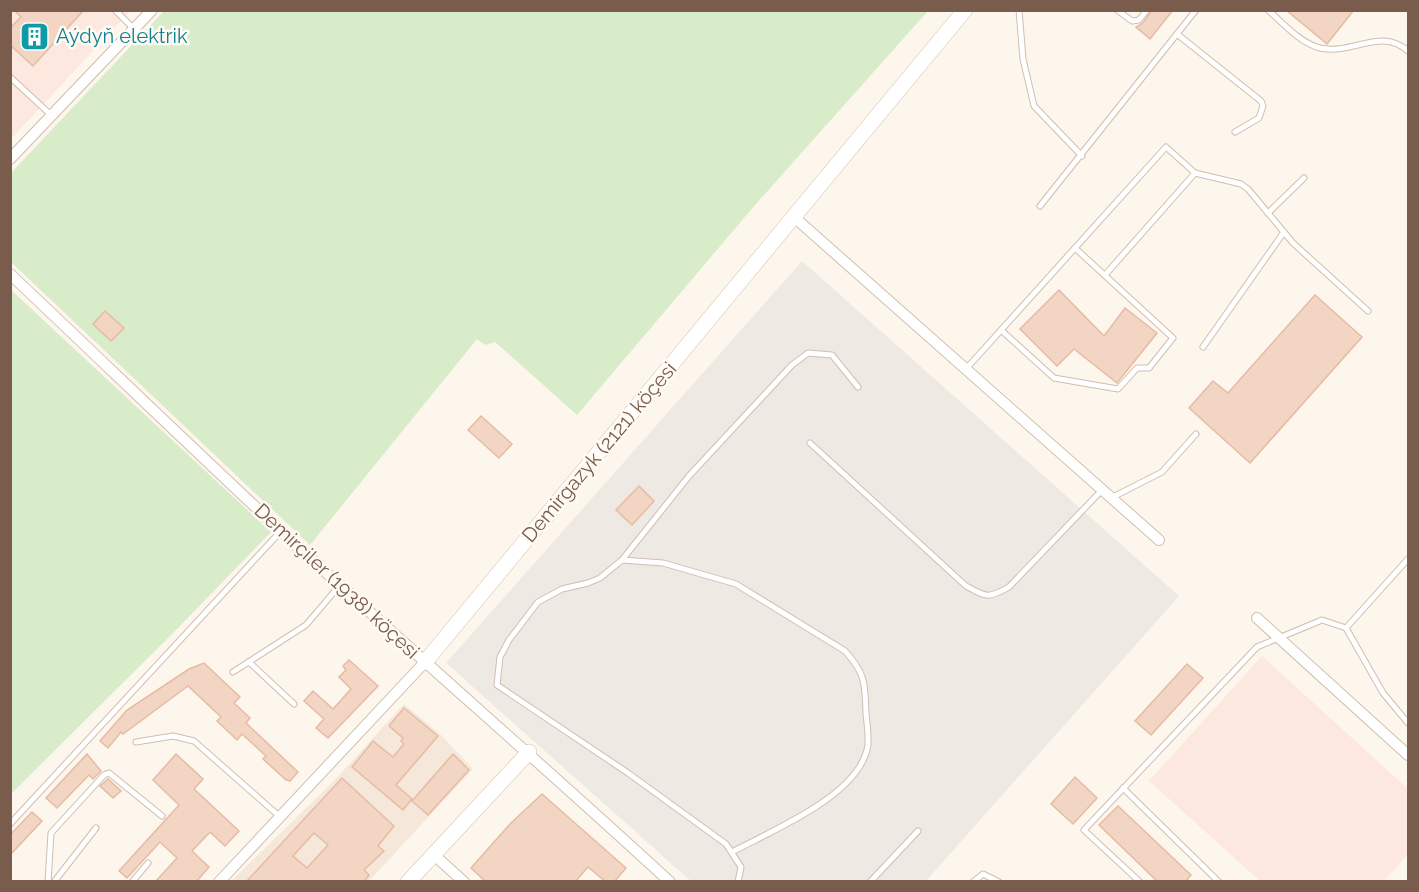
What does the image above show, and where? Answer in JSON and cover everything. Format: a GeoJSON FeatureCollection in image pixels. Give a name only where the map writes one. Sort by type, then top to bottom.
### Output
{"type":"FeatureCollection","features":[{"type":"Feature","properties":{"kind":"street"},"geometry":{"type":"LineString","coordinates":[[10,159],[152,10]]}},
{"type":"Feature","properties":{"kind":"street","name":"Demirgazyk (2121) köçesi"},"geometry":{"type":"LineString","coordinates":[[219,882],[425,662],[965,10]]}},
{"type":"Feature","properties":{"kind":"street"},"geometry":{"type":"LineString","coordinates":[[794,217],[1159,540]]}},
{"type":"Feature","properties":{"kind":"street","name":"Demirçiler (1938) köçesi"},"geometry":{"type":"LineString","coordinates":[[10,274],[281,531],[425,662],[530,752],[670,882]]}},
{"type":"Feature","properties":{"kind":"street"},"geometry":{"type":"LineString","coordinates":[[1257,618],[1408,755]]}},
{"type":"Feature","properties":{"kind":"street"},"geometry":{"type":"LineString","coordinates":[[408,882],[530,752]]}},
{"type":"Feature","properties":{"kind":"street"},"geometry":{"type":"LineString","coordinates":[[433,854],[464,882]]}},
{"type":"Feature","properties":{"kind":"lane"},"geometry":{"type":"LineString","coordinates":[[115,10],[134,29]]}},
{"type":"Feature","properties":{"kind":"lane"},"geometry":{"type":"LineString","coordinates":[[1019,10],[1024,67],[1034,106],[1082,156]]}},
{"type":"Feature","properties":{"kind":"lane"},"geometry":{"type":"LineString","coordinates":[[1117,10],[1132,21],[1139,20],[1147,10]]}},
{"type":"Feature","properties":{"kind":"lane"},"geometry":{"type":"LineString","coordinates":[[1040,206],[1196,10]]}},
{"type":"Feature","properties":{"kind":"lane"},"geometry":{"type":"LineString","coordinates":[[1268,10],[1308,44],[1322,48],[1349,49],[1383,40],[1398,43],[1408,51]]}},
{"type":"Feature","properties":{"kind":"lane"},"geometry":{"type":"LineString","coordinates":[[1177,34],[1261,101],[1263,106],[1259,118],[1236,132]]}},
{"type":"Feature","properties":{"kind":"lane"},"geometry":{"type":"LineString","coordinates":[[10,77],[51,114]]}},
{"type":"Feature","properties":{"kind":"lane"},"geometry":{"type":"LineString","coordinates":[[966,369],[1166,147],[1196,173],[1240,184],[1248,189],[1284,232],[1368,311]]}},
{"type":"Feature","properties":{"kind":"lane"},"geometry":{"type":"LineString","coordinates":[[1105,275],[1196,173]]}},
{"type":"Feature","properties":{"kind":"lane"},"geometry":{"type":"LineString","coordinates":[[1268,213],[1304,178]]}},
{"type":"Feature","properties":{"kind":"lane"},"geometry":{"type":"LineString","coordinates":[[1203,347],[1284,232]]}},
{"type":"Feature","properties":{"kind":"lane"},"geometry":{"type":"LineString","coordinates":[[1001,330],[1054,378],[1118,389],[1137,369],[1149,368],[1173,338],[1075,248]]}},
{"type":"Feature","properties":{"kind":"lane"},"geometry":{"type":"LineString","coordinates":[[738,882],[741,867],[726,844],[628,773],[497,685],[500,657],[509,640],[538,602],[562,589],[600,578],[622,560],[689,476],[792,365],[808,353],[832,356],[858,387]]}},
{"type":"Feature","properties":{"kind":"lane"},"geometry":{"type":"LineString","coordinates":[[1111,498],[1162,472],[1196,434]]}},
{"type":"Feature","properties":{"kind":"lane"},"geometry":{"type":"LineString","coordinates":[[810,443],[966,586],[992,597],[1009,587],[1102,490]]}},
{"type":"Feature","properties":{"kind":"lane"},"geometry":{"type":"LineString","coordinates":[[10,824],[281,531]]}},
{"type":"Feature","properties":{"kind":"lane"},"geometry":{"type":"LineString","coordinates":[[1346,628],[1408,559]]}},
{"type":"Feature","properties":{"kind":"lane"},"geometry":{"type":"LineString","coordinates":[[622,560],[663,563],[736,584],[845,651],[858,665],[865,679],[868,749],[860,768],[842,790],[732,852]]}},
{"type":"Feature","properties":{"kind":"lane"},"geometry":{"type":"LineString","coordinates":[[233,672],[306,625],[341,584]]}},
{"type":"Feature","properties":{"kind":"lane"},"geometry":{"type":"LineString","coordinates":[[1140,882],[1084,830],[1257,647],[1322,621],[1346,628],[1383,693],[1408,723]]}},
{"type":"Feature","properties":{"kind":"lane"},"geometry":{"type":"LineString","coordinates":[[249,662],[294,704]]}},
{"type":"Feature","properties":{"kind":"lane"},"geometry":{"type":"LineString","coordinates":[[136,742],[173,736],[194,741],[279,816]]}},
{"type":"Feature","properties":{"kind":"lane"},"geometry":{"type":"LineString","coordinates":[[48,882],[51,833],[104,775],[109,773],[162,816]]}},
{"type":"Feature","properties":{"kind":"lane"},"geometry":{"type":"LineString","coordinates":[[1123,788],[1219,882]]}},
{"type":"Feature","properties":{"kind":"lane"},"geometry":{"type":"LineString","coordinates":[[54,882],[96,828]]}},
{"type":"Feature","properties":{"kind":"lane"},"geometry":{"type":"LineString","coordinates":[[870,882],[918,831]]}},
{"type":"Feature","properties":{"kind":"lane"},"geometry":{"type":"LineString","coordinates":[[132,882],[148,863]]}},
{"type":"Feature","properties":{"kind":"lane"},"geometry":{"type":"LineString","coordinates":[[973,882],[983,873],[999,882]]}},
{"type":"Feature","properties":{"kind":"shaded area"},"geometry":{"type":"Polygon","coordinates":[[[11,11],[130,11],[11,139],[11,11]]]}},
{"type":"Feature","properties":{"kind":"shaded area"},"geometry":{"type":"Polygon","coordinates":[[[802,261],[1179,596],[926,881],[691,881],[446,663],[802,261]]]}},
{"type":"Feature","properties":{"kind":"shaded area"},"geometry":{"type":"Polygon","coordinates":[[[1262,656],[1408,789],[1408,854],[1384,881],[1260,881],[1149,781],[1262,656]]]}},
{"type":"Feature","properties":{"kind":"shaded area"},"geometry":{"type":"Polygon","coordinates":[[[404,704],[440,734],[473,769],[369,881],[230,882],[334,781],[404,704]]]}},
{"type":"Feature","properties":{"kind":"green space"},"geometry":{"type":"Polygon","coordinates":[[[164,11],[928,11],[755,205],[577,415],[495,342],[485,345],[477,339],[310,545],[11,262],[10,174],[164,11]]]}},
{"type":"Feature","properties":{"kind":"green space"},"geometry":{"type":"Polygon","coordinates":[[[10,289],[271,532],[11,794],[10,289]]]}},
{"type":"Feature","properties":{"kind":"building","name":"Aýdyň elektrik"},"geometry":{"type":"Polygon","coordinates":[[[14,10],[84,10],[33,66],[10,45],[10,28],[21,17],[14,10]]]}},
{"type":"Feature","properties":{"kind":"building"},"geometry":{"type":"Polygon","coordinates":[[[1152,10],[1173,10],[1150,39],[1136,27],[1143,23],[1152,10]]]}},
{"type":"Feature","properties":{"kind":"building"},"geometry":{"type":"Polygon","coordinates":[[[1286,10],[1354,10],[1327,44],[1286,10]]]}},
{"type":"Feature","properties":{"kind":"building"},"geometry":{"type":"Polygon","coordinates":[[[1059,290],[1104,336],[1125,308],[1157,333],[1117,383],[1074,349],[1057,366],[1020,329],[1059,290]]]}},
{"type":"Feature","properties":{"kind":"building"},"geometry":{"type":"Polygon","coordinates":[[[1315,295],[1362,337],[1250,463],[1189,408],[1213,381],[1228,393],[1315,295]]]}},
{"type":"Feature","properties":{"kind":"building"},"geometry":{"type":"Polygon","coordinates":[[[105,311],[124,328],[111,341],[93,324],[105,311]]]}},
{"type":"Feature","properties":{"kind":"building"},"geometry":{"type":"Polygon","coordinates":[[[481,416],[512,444],[499,458],[468,430],[481,416]]]}},
{"type":"Feature","properties":{"kind":"building"},"geometry":{"type":"Polygon","coordinates":[[[639,486],[654,501],[632,525],[616,510],[639,486]]]}},
{"type":"Feature","properties":{"kind":"building"},"geometry":{"type":"Polygon","coordinates":[[[349,660],[378,686],[328,738],[316,728],[324,719],[304,701],[313,691],[333,709],[351,689],[339,677],[346,670],[343,666],[349,660]]]}},
{"type":"Feature","properties":{"kind":"building"},"geometry":{"type":"Polygon","coordinates":[[[204,663],[240,697],[234,703],[250,718],[246,723],[298,772],[290,781],[263,759],[266,756],[242,734],[237,740],[217,721],[221,717],[188,686],[123,734],[121,732],[108,748],[100,741],[127,710],[189,669],[204,663]]]}},
{"type":"Feature","properties":{"kind":"building"},"geometry":{"type":"Polygon","coordinates":[[[1187,664],[1203,678],[1151,735],[1135,721],[1187,664]]]}},
{"type":"Feature","properties":{"kind":"building"},"geometry":{"type":"Polygon","coordinates":[[[404,708],[438,736],[396,785],[412,799],[403,810],[352,767],[373,741],[393,757],[404,744],[401,741],[403,738],[389,726],[404,708]]]}},
{"type":"Feature","properties":{"kind":"building"},"geometry":{"type":"Polygon","coordinates":[[[87,754],[101,771],[93,779],[89,775],[57,808],[46,798],[87,754]]]}},
{"type":"Feature","properties":{"kind":"building"},"geometry":{"type":"Polygon","coordinates":[[[176,754],[203,779],[194,789],[239,831],[225,846],[210,832],[192,851],[209,867],[196,882],[155,882],[177,858],[160,842],[127,878],[119,871],[179,805],[153,780],[176,754]]]}},
{"type":"Feature","properties":{"kind":"building"},"geometry":{"type":"Polygon","coordinates":[[[453,754],[469,770],[428,815],[412,801],[453,754]]]}},
{"type":"Feature","properties":{"kind":"building"},"geometry":{"type":"Polygon","coordinates":[[[1075,777],[1097,798],[1073,824],[1051,804],[1075,777]]]}},
{"type":"Feature","properties":{"kind":"building"},"geometry":{"type":"Polygon","coordinates":[[[342,778],[394,826],[378,846],[384,851],[364,870],[369,875],[364,882],[246,882],[342,778]],[[314,833],[293,856],[307,868],[328,845],[314,833]]]}},
{"type":"Feature","properties":{"kind":"building"},"geometry":{"type":"Polygon","coordinates":[[[108,779],[121,791],[113,798],[100,786],[108,779]]]}},
{"type":"Feature","properties":{"kind":"building"},"geometry":{"type":"Polygon","coordinates":[[[542,794],[626,868],[614,882],[606,882],[588,867],[575,882],[486,882],[471,868],[510,824],[542,794]]]}},
{"type":"Feature","properties":{"kind":"building"},"geometry":{"type":"Polygon","coordinates":[[[1118,806],[1191,875],[1185,882],[1158,882],[1099,825],[1118,806]]]}},
{"type":"Feature","properties":{"kind":"building"},"geometry":{"type":"Polygon","coordinates":[[[32,812],[42,821],[10,855],[10,835],[32,812]]]}},
{"type":"Feature","properties":{"kind":"place","name":"Aýdyň elektrik"},"geometry":{"type":"Point","coordinates":[35,36]}}]}
